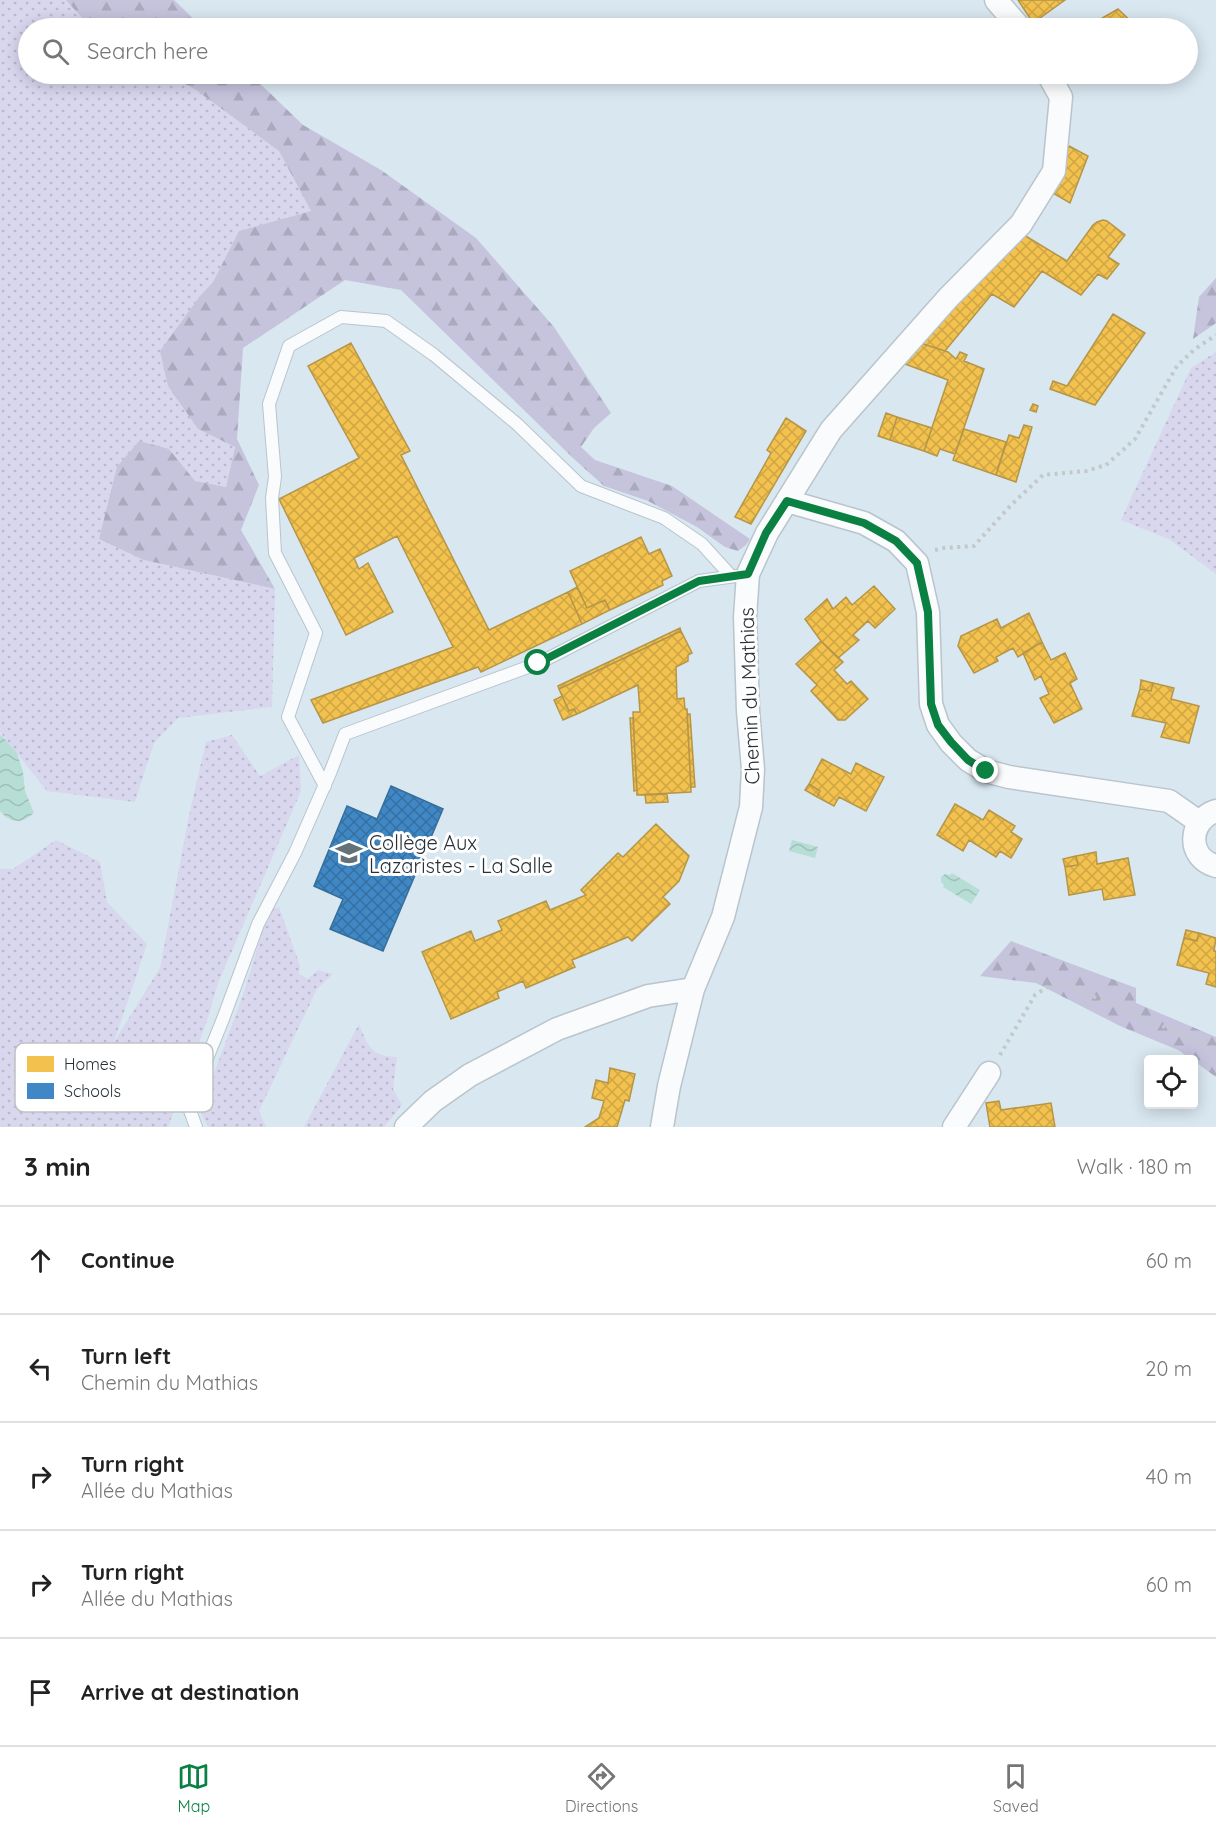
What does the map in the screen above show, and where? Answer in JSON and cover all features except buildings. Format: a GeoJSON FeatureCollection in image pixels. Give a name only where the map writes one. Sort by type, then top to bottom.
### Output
{"type":"FeatureCollection","features":[{"type":"Feature","properties":{"kind":"street"},"geometry":{"type":"LineString","coordinates":[[996,0],[1011,18]]}},
{"type":"Feature","properties":{"kind":"street","name":"Chemin du Mathias"},"geometry":{"type":"LineString","coordinates":[[662,1127],[669,1086],[693,989],[723,917],[751,807],[753,769],[748,711],[745,617],[740,575],[831,430],[948,298],[1021,224],[1054,171],[1061,97],[1053,84]]}},
{"type":"Feature","properties":{"kind":"street"},"geometry":{"type":"LineString","coordinates":[[787,501],[864,523],[896,541],[917,563],[928,612],[931,704],[938,725],[968,760],[986,771],[1008,777],[1169,801],[1208,816],[1195,831],[1195,847],[1199,856],[1206,863],[1216,866]]}},
{"type":"Feature","properties":{"kind":"street"},"geometry":{"type":"LineString","coordinates":[[406,1127],[433,1101],[470,1076],[557,1029],[648,996],[693,989]]}},
{"type":"Feature","properties":{"kind":"street"},"geometry":{"type":"LineString","coordinates":[[954,1127],[989,1073]]}},
{"type":"Feature","properties":{"kind":"lane"},"geometry":{"type":"LineString","coordinates":[[325,786],[288,717],[316,633],[275,553],[272,498],[275,477],[269,404],[289,346],[341,317],[386,321],[434,356],[517,424],[580,486],[664,518],[702,544],[740,575]]}},
{"type":"Feature","properties":{"kind":"lane"},"geometry":{"type":"LineString","coordinates":[[213,1044],[258,924],[295,853],[345,734],[538,663],[699,581],[740,575]]}},
{"type":"Feature","properties":{"kind":"lane"},"geometry":{"type":"LineString","coordinates":[[190,1112],[196,1127]]}},
{"type":"Feature","properties":{"kind":"path"},"geometry":{"type":"LineString","coordinates":[[911,556],[944,548],[974,546],[1011,505],[1043,475],[1086,471],[1106,465],[1135,439],[1177,366],[1195,349],[1216,335]]}},
{"type":"Feature","properties":{"kind":"path"},"geometry":{"type":"LineString","coordinates":[[989,1073],[1035,995],[1057,981],[1216,1049]]}},
{"type":"Feature","properties":{"kind":"shaded area"},"geometry":{"type":"Polygon","coordinates":[[[0,0],[66,0],[82,18],[18,18],[18,84],[185,84],[280,151],[311,211],[239,231],[213,282],[200,296],[198,429],[235,447],[226,487],[194,481],[169,449],[144,560],[275,589],[272,707],[178,718],[154,743],[135,802],[47,791],[0,732],[0,0]]]}},
{"type":"Feature","properties":{"kind":"shaded area"},"geometry":{"type":"Polygon","coordinates":[[[1216,352],[1216,574],[1169,539],[1121,520],[1191,368],[1216,352]]]}},
{"type":"Feature","properties":{"kind":"shaded area"},"geometry":{"type":"Polygon","coordinates":[[[232,735],[260,776],[299,755],[301,791],[218,983],[199,1043],[15,1043],[15,1112],[174,1112],[168,1127],[0,1127],[0,869],[13,869],[56,840],[100,862],[107,902],[147,944],[114,1042],[160,968],[190,811],[206,742],[232,735]]]}},
{"type":"Feature","properties":{"kind":"shaded area"},"geometry":{"type":"Polygon","coordinates":[[[279,907],[300,966],[299,974],[308,979],[318,970],[333,974],[317,989],[259,1111],[266,1127],[208,1127],[201,1112],[213,1112],[213,1076],[243,995],[269,910],[279,907]]]}},
{"type":"Feature","properties":{"kind":"shaded area"},"geometry":{"type":"Polygon","coordinates":[[[359,1024],[372,1049],[381,1055],[397,1057],[393,1089],[402,1105],[384,1127],[304,1127],[359,1024]]]}},
{"type":"Feature","properties":{"kind":"green space"},"geometry":{"type":"Polygon","coordinates":[[[66,0],[174,0],[193,18],[82,18],[66,0]]]}},
{"type":"Feature","properties":{"kind":"green space"},"geometry":{"type":"Polygon","coordinates":[[[185,84],[260,84],[303,125],[381,170],[476,238],[554,327],[611,413],[594,428],[581,447],[595,460],[672,486],[750,539],[746,545],[738,551],[725,547],[697,527],[648,501],[604,486],[401,290],[345,280],[243,348],[237,439],[259,485],[241,530],[275,589],[144,560],[99,539],[117,467],[139,441],[169,449],[195,481],[226,487],[235,447],[198,429],[168,386],[160,351],[213,282],[239,231],[311,211],[279,151],[185,84]]]}},
{"type":"Feature","properties":{"kind":"green space"},"geometry":{"type":"Polygon","coordinates":[[[1216,278],[1216,323],[1193,339],[1199,297],[1216,278]]]}},
{"type":"Feature","properties":{"kind":"green space"},"geometry":{"type":"Polygon","coordinates":[[[1011,941],[1136,988],[1136,1003],[1216,1037],[1216,1077],[1198,1064],[1198,1055],[1185,1055],[1120,1026],[1036,983],[980,976],[1011,941]]]}},
{"type":"Feature","properties":{"kind":"water"},"geometry":{"type":"Polygon","coordinates":[[[0,735],[17,753],[23,772],[25,791],[34,813],[21,821],[12,820],[0,811],[0,735]]]}},
{"type":"Feature","properties":{"kind":"water"},"geometry":{"type":"Polygon","coordinates":[[[792,840],[818,847],[815,858],[789,851],[792,840]]]}},
{"type":"Feature","properties":{"kind":"water"},"geometry":{"type":"Polygon","coordinates":[[[952,873],[980,890],[971,904],[943,887],[941,877],[952,873]]]}},
{"type":"Feature","properties":{"kind":"place","name":"Collège Aux Lazaristes - La Salle"},"geometry":{"type":"Point","coordinates":[349,853]}},
{"type":"Feature","properties":{"kind":"route"},"geometry":{"type":"LineString","coordinates":[[538,663],[699,581],[748,574],[766,533],[787,501],[864,523],[896,541],[917,563],[928,612],[931,704],[938,725],[951,742],[968,760],[986,771]]}}]}
